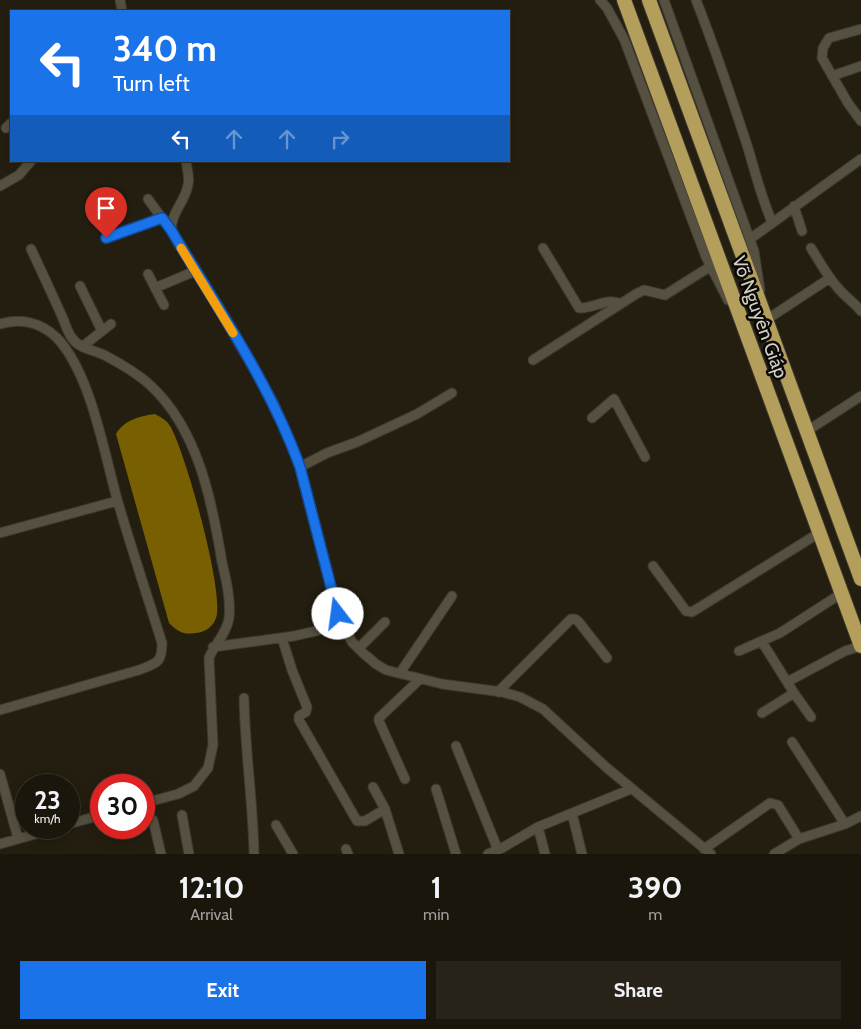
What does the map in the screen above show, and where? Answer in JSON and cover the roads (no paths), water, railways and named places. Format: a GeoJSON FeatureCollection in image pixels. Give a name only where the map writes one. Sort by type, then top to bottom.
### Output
{"type":"FeatureCollection","features":[{"type":"Feature","properties":{"kind":"highway","name":"Võ Nguyên Giáp"},"geometry":{"type":"LineString","coordinates":[[624,0],[861,646]]}},
{"type":"Feature","properties":{"kind":"highway","name":"Võ Nguyên Giáp"},"geometry":{"type":"LineString","coordinates":[[648,0],[861,579]]}},
{"type":"Feature","properties":{"kind":"street"},"geometry":{"type":"LineString","coordinates":[[600,0],[607,8],[624,39],[711,266],[748,338]]}},
{"type":"Feature","properties":{"kind":"street"},"geometry":{"type":"LineString","coordinates":[[664,0],[754,250],[765,318],[830,278]]}},
{"type":"Feature","properties":{"kind":"street"},"geometry":{"type":"LineString","coordinates":[[696,0],[741,129],[761,196],[772,222]]}},
{"type":"Feature","properties":{"kind":"street"},"geometry":{"type":"LineString","coordinates":[[861,29],[829,38],[823,48],[822,58],[861,121]]}},
{"type":"Feature","properties":{"kind":"street"},"geometry":{"type":"LineString","coordinates":[[832,76],[861,66]]}},
{"type":"Feature","properties":{"kind":"street"},"geometry":{"type":"LineString","coordinates":[[750,239],[861,159]]}},
{"type":"Feature","properties":{"kind":"street"},"geometry":{"type":"LineString","coordinates":[[0,186],[19,175],[30,162]]}},
{"type":"Feature","properties":{"kind":"street"},"geometry":{"type":"LineString","coordinates":[[171,230],[174,213],[188,186],[186,162]]}},
{"type":"Feature","properties":{"kind":"street"},"geometry":{"type":"LineString","coordinates":[[148,199],[171,230],[273,402],[300,467],[342,625],[359,648],[376,664],[386,670],[442,684],[520,697],[543,709],[631,789],[708,852],[770,803],[778,805],[799,839]]}},
{"type":"Feature","properties":{"kind":"street"},"geometry":{"type":"LineString","coordinates":[[794,206],[802,230]]}},
{"type":"Feature","properties":{"kind":"street"},"geometry":{"type":"LineString","coordinates":[[106,238],[162,218]]}},
{"type":"Feature","properties":{"kind":"street"},"geometry":{"type":"LineString","coordinates":[[31,248],[72,339],[124,366],[149,384],[167,402],[186,434],[203,477],[216,527],[228,592],[229,618],[224,633],[213,646],[209,658],[213,745],[208,768],[194,786],[178,794],[155,801]]}},
{"type":"Feature","properties":{"kind":"street"},"geometry":{"type":"LineString","coordinates":[[543,248],[579,308],[607,301],[619,304]]}},
{"type":"Feature","properties":{"kind":"street"},"geometry":{"type":"LineString","coordinates":[[811,248],[830,278],[861,311]]}},
{"type":"Feature","properties":{"kind":"street"},"geometry":{"type":"LineString","coordinates":[[533,360],[644,290],[665,295],[711,266]]}},
{"type":"Feature","properties":{"kind":"street"},"geometry":{"type":"LineString","coordinates":[[155,288],[195,271]]}},
{"type":"Feature","properties":{"kind":"street"},"geometry":{"type":"LineString","coordinates":[[148,274],[164,305]]}},
{"type":"Feature","properties":{"kind":"street"},"geometry":{"type":"LineString","coordinates":[[80,286],[102,331]]}},
{"type":"Feature","properties":{"kind":"street"},"geometry":{"type":"LineString","coordinates":[[0,324],[13,320],[27,321],[43,328],[55,337],[66,351],[78,372],[88,396],[117,501],[162,643],[162,656],[157,662],[139,670],[0,710]]}},
{"type":"Feature","properties":{"kind":"street"},"geometry":{"type":"LineString","coordinates":[[83,346],[111,324]]}},
{"type":"Feature","properties":{"kind":"street"},"geometry":{"type":"LineString","coordinates":[[300,467],[327,453],[357,442],[416,414],[452,392]]}},
{"type":"Feature","properties":{"kind":"street"},"geometry":{"type":"LineString","coordinates":[[807,431],[861,396]]}},
{"type":"Feature","properties":{"kind":"street"},"geometry":{"type":"LineString","coordinates":[[592,418],[614,398],[645,456]]}},
{"type":"Feature","properties":{"kind":"street"},"geometry":{"type":"LineString","coordinates":[[0,534],[117,501]]}},
{"type":"Feature","properties":{"kind":"street"},"geometry":{"type":"LineString","coordinates":[[653,566],[689,613],[819,532]]}},
{"type":"Feature","properties":{"kind":"street"},"geometry":{"type":"LineString","coordinates":[[739,651],[780,633],[842,593]]}},
{"type":"Feature","properties":{"kind":"street"},"geometry":{"type":"LineString","coordinates":[[400,674],[452,596]]}},
{"type":"Feature","properties":{"kind":"street"},"geometry":{"type":"LineString","coordinates":[[498,692],[574,618],[607,658]]}},
{"type":"Feature","properties":{"kind":"street"},"geometry":{"type":"LineString","coordinates":[[359,648],[385,622]]}},
{"type":"Feature","properties":{"kind":"street"},"geometry":{"type":"LineString","coordinates":[[213,646],[282,638],[342,625]]}},
{"type":"Feature","properties":{"kind":"street"},"geometry":{"type":"LineString","coordinates":[[282,638],[308,710],[299,716],[299,720],[357,821],[365,821],[385,809]]}},
{"type":"Feature","properties":{"kind":"street"},"geometry":{"type":"LineString","coordinates":[[762,642],[811,717]]}},
{"type":"Feature","properties":{"kind":"street"},"geometry":{"type":"LineString","coordinates":[[787,682],[845,651],[861,646]]}},
{"type":"Feature","properties":{"kind":"street"},"geometry":{"type":"LineString","coordinates":[[405,779],[379,718],[420,678]]}},
{"type":"Feature","properties":{"kind":"street"},"geometry":{"type":"LineString","coordinates":[[762,713],[794,693]]}},
{"type":"Feature","properties":{"kind":"street"},"geometry":{"type":"LineString","coordinates":[[244,698],[245,740],[254,854]]}},
{"type":"Feature","properties":{"kind":"street"},"geometry":{"type":"LineString","coordinates":[[792,742],[845,824]]}},
{"type":"Feature","properties":{"kind":"street"},"geometry":{"type":"LineString","coordinates":[[456,746],[498,850]]}},
{"type":"Feature","properties":{"kind":"street"},"geometry":{"type":"LineString","coordinates":[[0,774],[15,827]]}},
{"type":"Feature","properties":{"kind":"street"},"geometry":{"type":"LineString","coordinates":[[373,787],[385,809],[399,854]]}},
{"type":"Feature","properties":{"kind":"street"},"geometry":{"type":"LineString","coordinates":[[436,789],[456,854]]}},
{"type":"Feature","properties":{"kind":"street"},"geometry":{"type":"LineString","coordinates":[[488,854],[498,850],[508,850],[538,827],[631,789]]}},
{"type":"Feature","properties":{"kind":"street"},"geometry":{"type":"LineString","coordinates":[[572,813],[582,854]]}},
{"type":"Feature","properties":{"kind":"street"},"geometry":{"type":"LineString","coordinates":[[182,815],[189,854]]}},
{"type":"Feature","properties":{"kind":"street"},"geometry":{"type":"LineString","coordinates":[[774,854],[799,839],[845,824],[861,816]]}},
{"type":"Feature","properties":{"kind":"street"},"geometry":{"type":"LineString","coordinates":[[155,825],[161,854]]}},
{"type":"Feature","properties":{"kind":"street"},"geometry":{"type":"LineString","coordinates":[[276,825],[293,854]]}},
{"type":"Feature","properties":{"kind":"street"},"geometry":{"type":"LineString","coordinates":[[538,827],[545,854]]}},
{"type":"Feature","properties":{"kind":"street"},"geometry":{"type":"LineString","coordinates":[[0,844],[15,839]]}}]}
